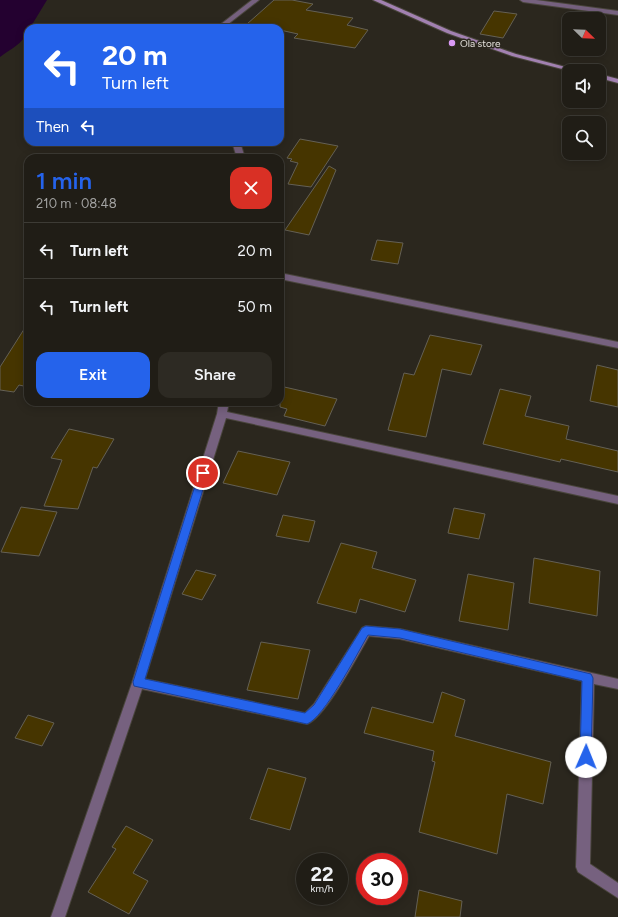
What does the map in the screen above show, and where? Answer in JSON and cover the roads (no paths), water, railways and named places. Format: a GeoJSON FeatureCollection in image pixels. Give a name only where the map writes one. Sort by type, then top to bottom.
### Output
{"type":"FeatureCollection","features":[{"type":"Feature","properties":{"kind":"main road"},"geometry":{"type":"LineString","coordinates":[[376,0],[456,34],[514,55],[562,67]]}},
{"type":"Feature","properties":{"kind":"main road"},"geometry":{"type":"LineString","coordinates":[[606,78],[618,81]]}},
{"type":"Feature","properties":{"kind":"street"},"geometry":{"type":"LineString","coordinates":[[224,24],[256,0]]}},
{"type":"Feature","properties":{"kind":"street"},"geometry":{"type":"LineString","coordinates":[[523,0],[618,13]]}},
{"type":"Feature","properties":{"kind":"street"},"geometry":{"type":"LineString","coordinates":[[284,277],[618,345]]}},
{"type":"Feature","properties":{"kind":"street"},"geometry":{"type":"LineString","coordinates":[[58,917],[138,682],[223,408],[618,500]]}},
{"type":"Feature","properties":{"kind":"street"},"geometry":{"type":"LineString","coordinates":[[138,682],[307,719],[318,708],[366,631],[400,634],[618,684]]}},
{"type":"Feature","properties":{"kind":"street"},"geometry":{"type":"LineString","coordinates":[[588,678],[583,867],[618,891]]}},
{"type":"Feature","properties":{"kind":"place","name":"Ola store"},"geometry":{"type":"Point","coordinates":[452,43]}}]}
